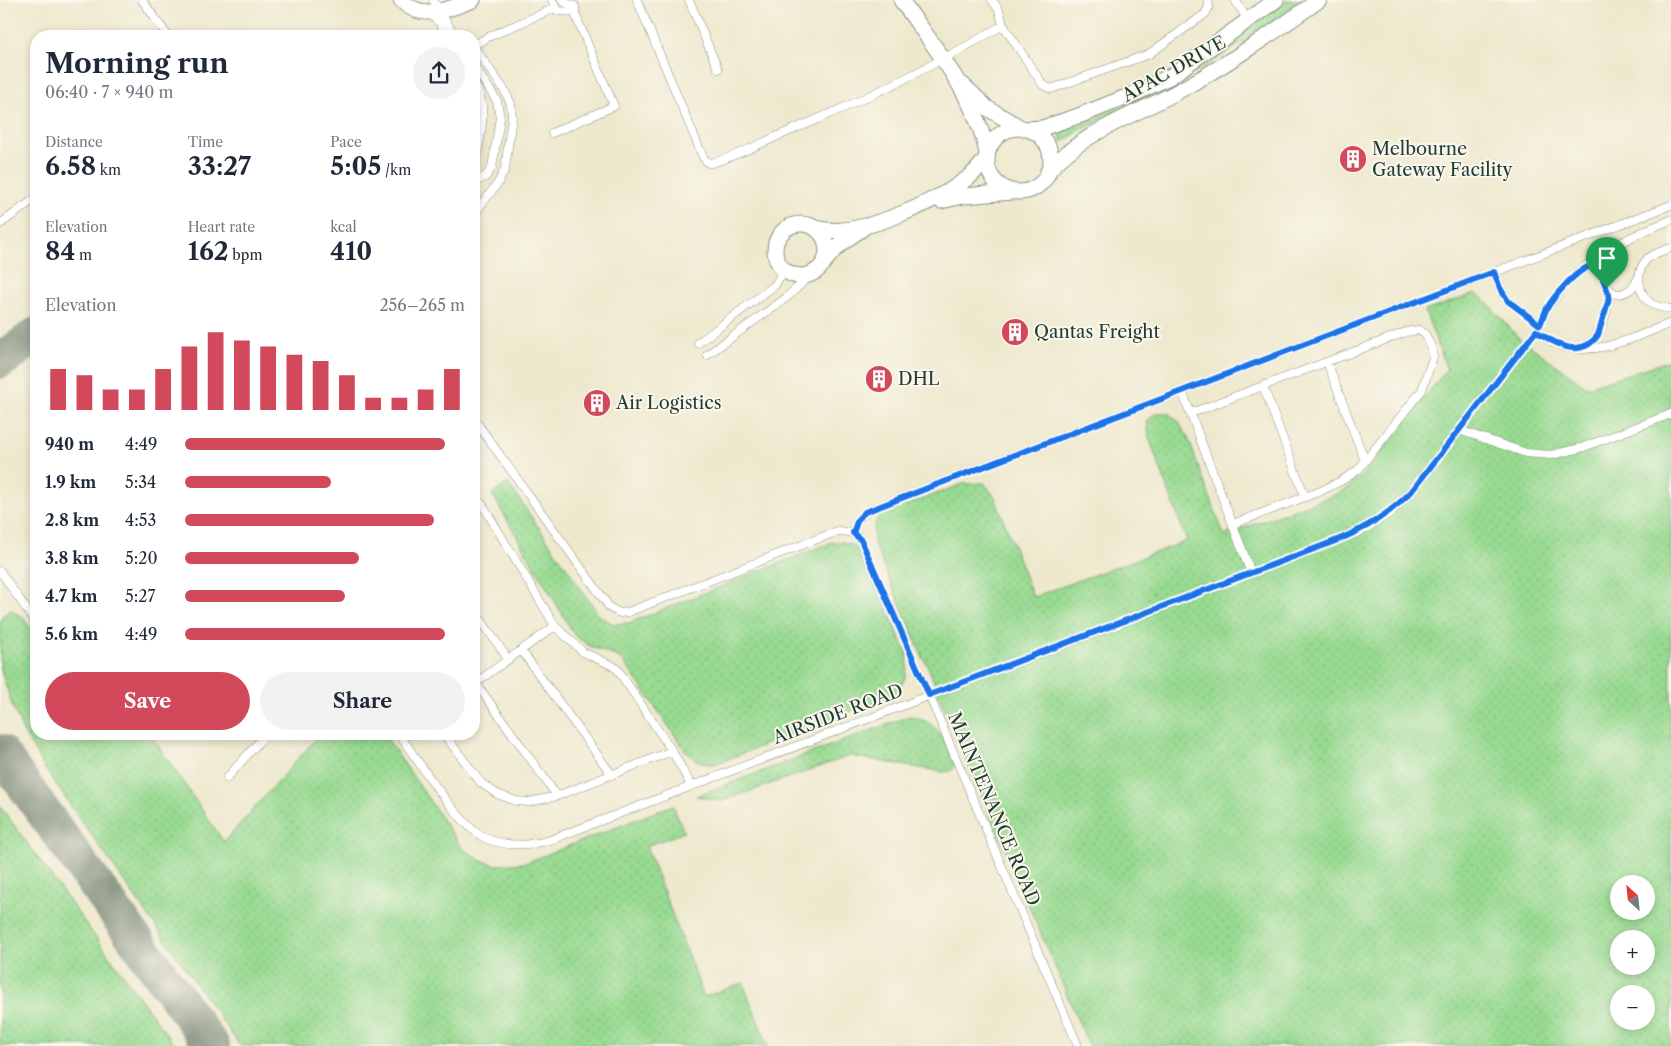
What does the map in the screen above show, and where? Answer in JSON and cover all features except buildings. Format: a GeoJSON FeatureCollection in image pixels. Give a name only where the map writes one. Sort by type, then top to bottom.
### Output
{"type":"FeatureCollection","features":[{"type":"Feature","properties":{"kind":"street"},"geometry":{"type":"LineString","coordinates":[[401,0],[413,10],[473,0]]}},
{"type":"Feature","properties":{"kind":"street"},"geometry":{"type":"LineString","coordinates":[[901,0],[955,77],[978,124],[987,155],[988,169],[995,181],[1006,189],[1019,192]]}},
{"type":"Feature","properties":{"kind":"street","name":"APAC DRIVE"},"geometry":{"type":"LineString","coordinates":[[1025,129],[1042,128],[1060,123],[1134,94],[1171,76],[1276,0]]}},
{"type":"Feature","properties":{"kind":"street","name":"APAC DRIVE"},"geometry":{"type":"LineString","coordinates":[[1048,171],[1093,134],[1185,88],[1264,39],[1319,0]]}},
{"type":"Feature","properties":{"kind":"street"},"geometry":{"type":"LineString","coordinates":[[925,204],[964,196],[1019,192],[1035,188],[1048,171],[1050,155],[1046,144],[1035,133],[987,108],[955,77]]}},
{"type":"Feature","properties":{"kind":"street"},"geometry":{"type":"LineString","coordinates":[[872,224],[848,237],[808,275],[794,275],[783,269],[779,264],[775,248],[780,233],[794,224],[805,224],[827,230],[846,230],[872,224],[925,204],[970,177],[1000,134],[1012,129],[1025,129]]}},
{"type":"Feature","properties":{"kind":"street"},"geometry":{"type":"LineString","coordinates":[[815,228],[823,235],[827,246],[824,261]]}},
{"type":"Feature","properties":{"kind":"lane"},"geometry":{"type":"LineString","coordinates":[[142,0],[164,30]]}},
{"type":"Feature","properties":{"kind":"lane"},"geometry":{"type":"LineString","coordinates":[[552,132],[614,106],[575,9],[562,0]]}},
{"type":"Feature","properties":{"kind":"lane"},"geometry":{"type":"LineString","coordinates":[[637,0],[703,157],[708,163],[715,162],[830,115],[943,60],[1003,25]]}},
{"type":"Feature","properties":{"kind":"lane"},"geometry":{"type":"LineString","coordinates":[[689,0],[718,69]]}},
{"type":"Feature","properties":{"kind":"lane"},"geometry":{"type":"LineString","coordinates":[[992,0],[999,10],[1003,25],[1044,85],[1051,89],[1157,50],[1205,14],[1209,6],[1208,0]]}},
{"type":"Feature","properties":{"kind":"lane"},"geometry":{"type":"LineString","coordinates":[[1235,0],[1248,20]]}},
{"type":"Feature","properties":{"kind":"lane"},"geometry":{"type":"LineString","coordinates":[[480,42],[553,4],[562,12],[575,9]]}},
{"type":"Feature","properties":{"kind":"lane"},"geometry":{"type":"LineString","coordinates":[[433,8],[452,30]]}},
{"type":"Feature","properties":{"kind":"lane"},"geometry":{"type":"LineString","coordinates":[[433,8],[432,15],[437,19],[443,30]]}},
{"type":"Feature","properties":{"kind":"lane"},"geometry":{"type":"LineString","coordinates":[[480,54],[506,91],[511,104],[512,116],[505,169],[498,183],[480,206]]}},
{"type":"Feature","properties":{"kind":"lane"},"geometry":{"type":"LineString","coordinates":[[480,75],[494,96],[500,118],[492,168],[485,177],[480,179]]}},
{"type":"Feature","properties":{"kind":"lane"},"geometry":{"type":"LineString","coordinates":[[480,94],[484,111],[480,135]]}},
{"type":"Feature","properties":{"kind":"lane"},"geometry":{"type":"LineString","coordinates":[[0,224],[30,202]]}},
{"type":"Feature","properties":{"kind":"lane"},"geometry":{"type":"LineString","coordinates":[[480,426],[610,608],[620,613],[628,612],[838,531],[853,533],[858,519],[869,510],[1671,206]]}},
{"type":"Feature","properties":{"kind":"lane","name":"AIRSIDE ROAD"},"geometry":{"type":"LineString","coordinates":[[405,740],[463,821],[483,838],[507,844],[534,844],[550,840],[1358,532],[1384,516],[1411,492],[1538,328],[1547,309],[1562,290],[1597,258],[1624,240],[1671,220]]}},
{"type":"Feature","properties":{"kind":"lane"},"geometry":{"type":"LineString","coordinates":[[1671,248],[1650,257],[1642,265],[1640,275],[1641,288],[1646,299],[1657,306],[1671,309]]}},
{"type":"Feature","properties":{"kind":"lane"},"geometry":{"type":"LineString","coordinates":[[698,343],[775,285],[782,273],[779,264]]}},
{"type":"Feature","properties":{"kind":"lane"},"geometry":{"type":"LineString","coordinates":[[1574,348],[1585,346],[1598,335],[1608,302],[1607,288],[1598,268],[1592,266],[1584,269]]}},
{"type":"Feature","properties":{"kind":"lane"},"geometry":{"type":"LineString","coordinates":[[707,355],[786,298],[813,272]]}},
{"type":"Feature","properties":{"kind":"lane"},"geometry":{"type":"LineString","coordinates":[[1494,272],[1500,288],[1508,301],[1555,344],[1590,349],[1621,342],[1671,323]]}},
{"type":"Feature","properties":{"kind":"lane"},"geometry":{"type":"LineString","coordinates":[[1607,288],[1616,294],[1624,293],[1633,287],[1640,275]]}},
{"type":"Feature","properties":{"kind":"lane"},"geometry":{"type":"LineString","coordinates":[[1191,413],[1406,332],[1418,330],[1424,334],[1430,344],[1433,356],[1422,390],[1358,470],[1341,481],[1305,497],[1233,524]]}},
{"type":"Feature","properties":{"kind":"lane"},"geometry":{"type":"LineString","coordinates":[[1327,362],[1365,461]]}},
{"type":"Feature","properties":{"kind":"lane"},"geometry":{"type":"LineString","coordinates":[[1263,386],[1305,497]]}},
{"type":"Feature","properties":{"kind":"lane"},"geometry":{"type":"LineString","coordinates":[[1182,390],[1251,573]]}},
{"type":"Feature","properties":{"kind":"lane"},"geometry":{"type":"LineString","coordinates":[[1459,430],[1526,453],[1551,455],[1581,448],[1671,414]]}},
{"type":"Feature","properties":{"kind":"lane"},"geometry":{"type":"LineString","coordinates":[[480,505],[482,504],[555,626],[583,652],[618,670],[672,751],[691,785]]}},
{"type":"Feature","properties":{"kind":"lane","name":"MAINTENANCE ROAD"},"geometry":{"type":"LineString","coordinates":[[853,533],[861,540],[929,695],[1078,1046]]}},
{"type":"Feature","properties":{"kind":"lane"},"geometry":{"type":"LineString","coordinates":[[0,571],[30,614]]}},
{"type":"Feature","properties":{"kind":"lane"},"geometry":{"type":"LineString","coordinates":[[480,619],[508,659]]}},
{"type":"Feature","properties":{"kind":"lane"},"geometry":{"type":"LineString","coordinates":[[480,679],[555,626]]}},
{"type":"Feature","properties":{"kind":"lane"},"geometry":{"type":"LineString","coordinates":[[521,650],[612,775]]}},
{"type":"Feature","properties":{"kind":"lane"},"geometry":{"type":"LineString","coordinates":[[480,691],[557,796]]}},
{"type":"Feature","properties":{"kind":"lane"},"geometry":{"type":"LineString","coordinates":[[227,778],[261,740]]}},
{"type":"Feature","properties":{"kind":"lane"},"geometry":{"type":"LineString","coordinates":[[448,740],[474,775],[487,789],[516,801],[529,802],[557,796],[672,751]]}},
{"type":"Feature","properties":{"kind":"green space"},"geometry":{"type":"Polygon","coordinates":[[[1288,0],[1305,0],[1208,65],[1079,131],[1063,142],[1059,133],[1122,106],[1189,71],[1288,0]]]}},
{"type":"Feature","properties":{"kind":"green space"},"geometry":{"type":"Polygon","coordinates":[[[1476,294],[1483,298],[1519,338],[1587,387],[1671,360],[1671,1046],[1089,1046],[944,708],[928,666],[875,546],[873,533],[876,522],[880,515],[963,484],[984,483],[995,497],[1033,597],[1187,541],[1149,438],[1147,421],[1156,413],[1168,413],[1178,421],[1188,438],[1224,535],[1337,494],[1351,486],[1361,477],[1447,369],[1425,311],[1476,294]]]}},
{"type":"Feature","properties":{"kind":"green space"},"geometry":{"type":"Polygon","coordinates":[[[508,483],[599,615],[613,624],[629,623],[830,543],[841,542],[850,544],[864,557],[907,654],[905,679],[898,689],[888,697],[715,764],[706,764],[698,761],[685,750],[624,662],[618,657],[590,646],[575,636],[492,494],[508,483]]]}},
{"type":"Feature","properties":{"kind":"green space"},"geometry":{"type":"Polygon","coordinates":[[[11,610],[21,615],[30,628],[30,740],[154,740],[224,842],[315,740],[388,740],[462,848],[480,860],[496,865],[525,863],[673,805],[684,832],[646,846],[704,997],[743,983],[768,1046],[240,1046],[45,769],[23,731],[13,708],[0,667],[0,621],[2,616],[11,610]]]}},
{"type":"Feature","properties":{"kind":"green space"},"geometry":{"type":"Polygon","coordinates":[[[910,716],[929,723],[940,734],[955,767],[951,771],[943,772],[850,756],[722,801],[696,796],[910,716]]]}},
{"type":"Feature","properties":{"kind":"green space"},"geometry":{"type":"Polygon","coordinates":[[[0,806],[175,1046],[0,1046],[0,806]]]}},
{"type":"Feature","properties":{"kind":"taxiway"},"geometry":{"type":"LineString","coordinates":[[0,361],[30,339]]}},
{"type":"Feature","properties":{"kind":"taxiway"},"geometry":{"type":"LineString","coordinates":[[0,752],[212,1046]]}},
{"type":"Feature","properties":{"kind":"place","name":"Melbourne Gateway Facility"},"geometry":{"type":"Point","coordinates":[1353,159]}},
{"type":"Feature","properties":{"kind":"place","name":"Qantas Freight"},"geometry":{"type":"Point","coordinates":[1015,332]}},
{"type":"Feature","properties":{"kind":"place","name":"DHL"},"geometry":{"type":"Point","coordinates":[879,379]}},
{"type":"Feature","properties":{"kind":"place","name":"Air Logistics"},"geometry":{"type":"Point","coordinates":[597,403]}},
{"type":"Feature","properties":{"kind":"route"},"geometry":{"type":"LineString","coordinates":[[1592,266],[1598,268],[1607,288],[1608,302],[1598,335],[1595,339],[1585,346],[1574,348],[1555,344],[1536,331],[1411,492],[1390,512],[1375,522],[1358,532],[1335,541],[929,695],[861,540],[853,533],[858,519],[869,510],[1494,272],[1500,288],[1508,301],[1540,325],[1547,309],[1562,290],[1584,269],[1592,266]]}}]}
